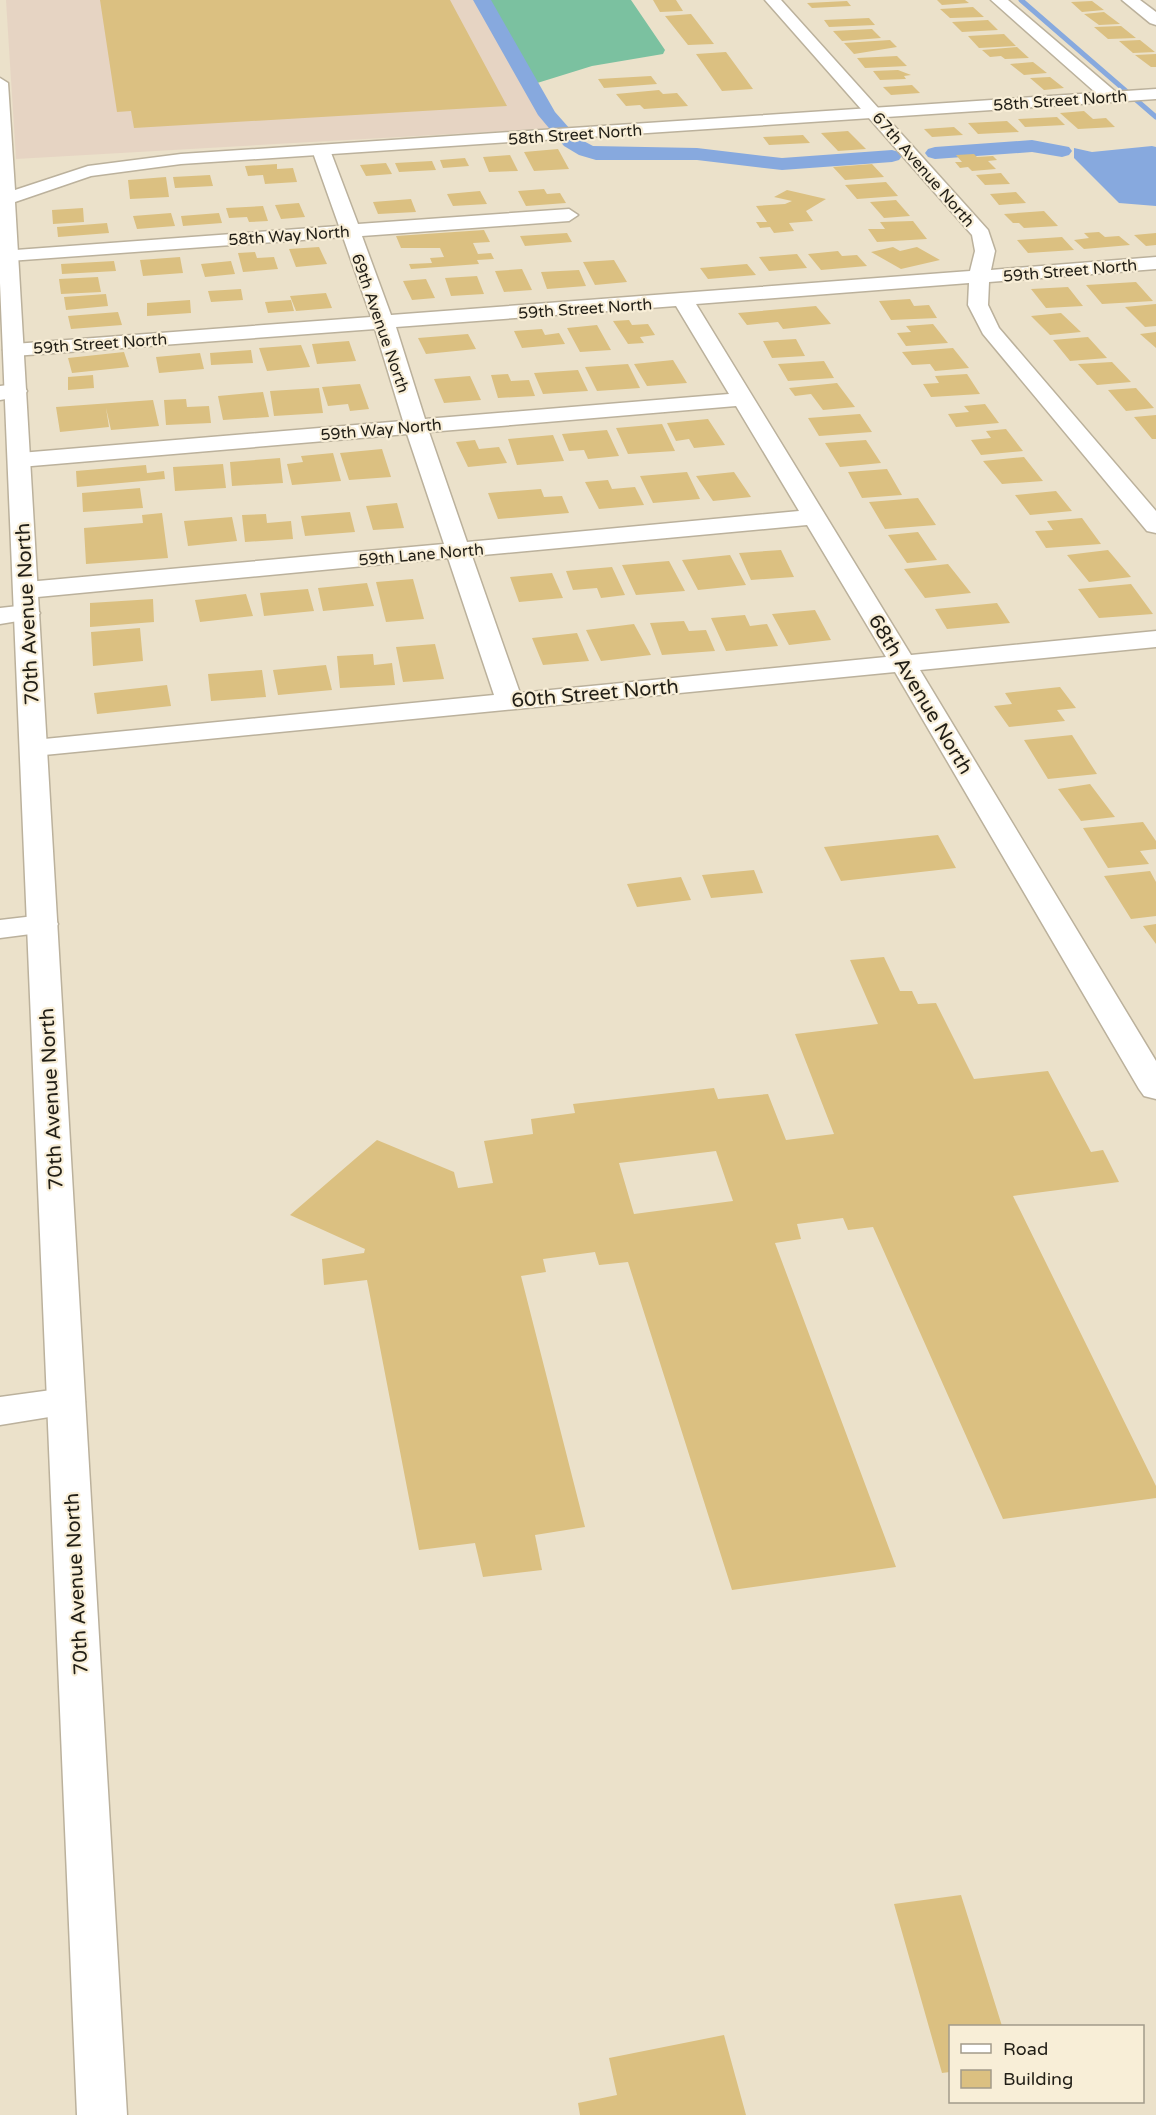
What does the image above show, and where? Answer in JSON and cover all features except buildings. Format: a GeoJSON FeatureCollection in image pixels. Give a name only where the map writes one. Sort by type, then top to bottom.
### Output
{"type":"FeatureCollection","features":[{"type":"Feature","properties":{"kind":"street","name":"67th Avenue North"},"geometry":{"type":"LineString","coordinates":[[773,0],[981,234],[985,251],[979,277],[978,305],[990,330],[1156,526]]}},
{"type":"Feature","properties":{"kind":"street"},"geometry":{"type":"LineString","coordinates":[[999,0],[1115,97]]}},
{"type":"Feature","properties":{"kind":"street"},"geometry":{"type":"LineString","coordinates":[[1130,0],[1156,20]]}},
{"type":"Feature","properties":{"kind":"street","name":"70th Avenue North"},"geometry":{"type":"LineString","coordinates":[[0,83],[3,200],[9,255],[14,350],[8,392],[20,460],[18,606],[34,748],[102,2115]]}},
{"type":"Feature","properties":{"kind":"street","name":"58th Street North"},"geometry":{"type":"LineString","coordinates":[[3,200],[55,180],[98,169],[182,159],[1151,94]]}},
{"type":"Feature","properties":{"kind":"street","name":"69th Avenue North"},"geometry":{"type":"LineString","coordinates":[[321,150],[384,322],[416,426],[509,700]]}},
{"type":"Feature","properties":{"kind":"street","name":"58th Way North"},"geometry":{"type":"LineString","coordinates":[[9,255],[569,215]]}},
{"type":"Feature","properties":{"kind":"street","name":"59th Street North"},"geometry":{"type":"LineString","coordinates":[[14,350],[1156,263]]}},
{"type":"Feature","properties":{"kind":"street","name":"68th Avenue North"},"geometry":{"type":"LineString","coordinates":[[683,300],[1156,1089]]}},
{"type":"Feature","properties":{"kind":"street","name":"59th Way North"},"geometry":{"type":"LineString","coordinates":[[20,460],[742,399]]}},
{"type":"Feature","properties":{"kind":"street","name":"59th Lane North"},"geometry":{"type":"LineString","coordinates":[[18,606],[458,551],[814,517]]}},
{"type":"Feature","properties":{"kind":"street","name":"60th Street North"},"geometry":{"type":"LineString","coordinates":[[34,748],[509,700],[1156,639]]}},
{"type":"Feature","properties":{"kind":"street"},"geometry":{"type":"LineString","coordinates":[[0,929],[43,924]]}},
{"type":"Feature","properties":{"kind":"street"},"geometry":{"type":"LineString","coordinates":[[0,1411],[66,1402]]}},
{"type":"Feature","properties":{"kind":"shaded area"},"geometry":{"type":"Polygon","coordinates":[[[6,0],[490,0],[557,128],[16,159],[6,0]]]}},
{"type":"Feature","properties":{"kind":"green space"},"geometry":{"type":"Polygon","coordinates":[[[490,0],[631,0],[665,50],[663,54],[592,66],[534,84],[490,0]]]}},
{"type":"Feature","properties":{"kind":"water"},"geometry":{"type":"Polygon","coordinates":[[[1156,147],[1156,206],[1119,203],[1074,158],[1074,148],[1092,152],[1156,147]]]}},
{"type":"Feature","properties":{"kind":"waterway"},"geometry":{"type":"LineString","coordinates":[[482,0],[547,115],[571,142],[586,151],[596,154],[697,154],[782,164],[892,156]]}},
{"type":"Feature","properties":{"kind":"waterway"},"geometry":{"type":"LineString","coordinates":[[1021,0],[1156,117]]}},
{"type":"Feature","properties":{"kind":"waterway"},"geometry":{"type":"LineString","coordinates":[[935,153],[1032,146],[1062,151]]}}]}
